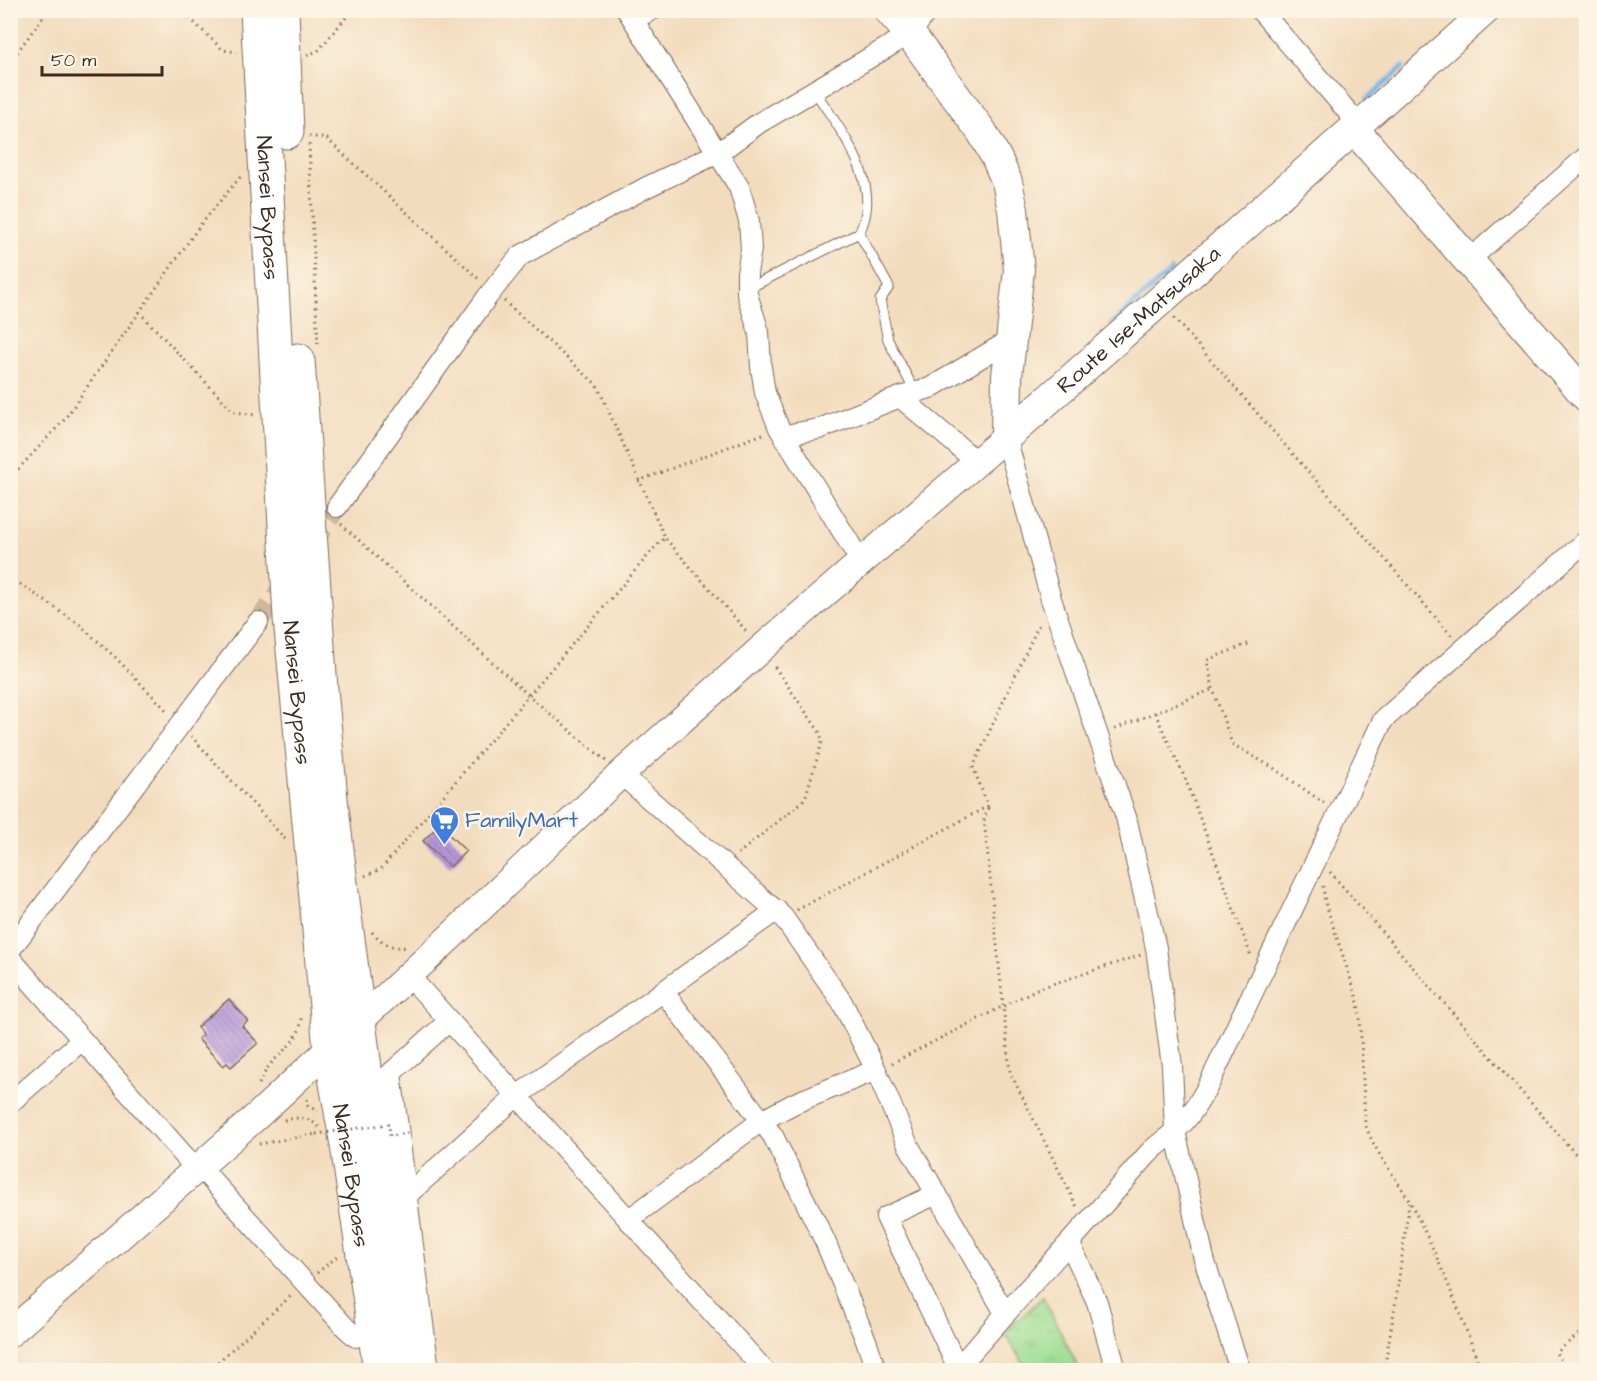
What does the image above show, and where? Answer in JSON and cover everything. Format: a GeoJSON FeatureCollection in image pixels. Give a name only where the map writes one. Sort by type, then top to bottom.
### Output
{"type":"FeatureCollection","features":[{"type":"Feature","properties":{"kind":"highway","name":"Nansei Bypass"},"geometry":{"type":"LineString","coordinates":[[257,10],[290,618],[330,1049],[347,1146],[380,1371]]}},
{"type":"Feature","properties":{"kind":"highway","name":"Nansei Bypass"},"geometry":{"type":"LineString","coordinates":[[282,10],[298,360],[320,677],[331,799],[405,1371]]}},
{"type":"Feature","properties":{"kind":"main road"},"geometry":{"type":"LineString","coordinates":[[889,10],[910,34],[982,132],[997,159],[1006,182],[1013,210],[1018,260],[1007,376],[1006,437]]}},
{"type":"Feature","properties":{"kind":"main road"},"geometry":{"type":"LineString","coordinates":[[1354,129],[1587,396]]}},
{"type":"Feature","properties":{"kind":"main road","name":"Route Ise-Matsusaka"},"geometry":{"type":"LineString","coordinates":[[1006,437],[1354,129]]}},
{"type":"Feature","properties":{"kind":"street"},"geometry":{"type":"LineString","coordinates":[[336,516],[492,290],[520,256],[647,187],[718,153],[759,123],[910,34],[928,10]]}},
{"type":"Feature","properties":{"kind":"street"},"geometry":{"type":"LineString","coordinates":[[1260,10],[1354,119],[1354,129]]}},
{"type":"Feature","properties":{"kind":"street"},"geometry":{"type":"LineString","coordinates":[[1354,129],[1487,10]]}},
{"type":"Feature","properties":{"kind":"street"},"geometry":{"type":"LineString","coordinates":[[631,18],[739,187],[750,220],[751,249],[747,290],[759,332],[765,393],[792,450],[861,562]]}},
{"type":"Feature","properties":{"kind":"street"},"geometry":{"type":"LineString","coordinates":[[1468,261],[1586,159]]}},
{"type":"Feature","properties":{"kind":"street"},"geometry":{"type":"LineString","coordinates":[[782,432],[819,429],[930,388],[1012,339]]}},
{"type":"Feature","properties":{"kind":"street"},"geometry":{"type":"LineString","coordinates":[[907,395],[976,462]]}},
{"type":"Feature","properties":{"kind":"street"},"geometry":{"type":"LineString","coordinates":[[10,1333],[330,1049],[621,774],[762,648],[1006,437],[1051,599],[1126,817],[1156,948],[1172,1066],[1175,1131],[1204,1259],[1240,1371]]}},
{"type":"Feature","properties":{"kind":"street"},"geometry":{"type":"LineString","coordinates":[[937,1194],[886,1216],[957,1369],[1150,1151],[1194,1112],[1259,979],[1321,862],[1338,812],[1383,720],[1587,541]]}},
{"type":"Feature","properties":{"kind":"street"},"geometry":{"type":"LineString","coordinates":[[10,950],[258,622]]}},
{"type":"Feature","properties":{"kind":"street"},"geometry":{"type":"LineString","coordinates":[[621,774],[780,914],[842,1002],[876,1070],[907,1143],[1005,1313]]}},
{"type":"Feature","properties":{"kind":"street"},"geometry":{"type":"LineString","coordinates":[[406,1196],[517,1096],[663,991],[780,914]]}},
{"type":"Feature","properties":{"kind":"street"},"geometry":{"type":"LineString","coordinates":[[10,958],[198,1168],[310,1279],[356,1337]]}},
{"type":"Feature","properties":{"kind":"street"},"geometry":{"type":"LineString","coordinates":[[409,976],[764,1371]]}},
{"type":"Feature","properties":{"kind":"street"},"geometry":{"type":"LineString","coordinates":[[663,991],[773,1136],[825,1241],[867,1343],[876,1371]]}},
{"type":"Feature","properties":{"kind":"street"},"geometry":{"type":"LineString","coordinates":[[429,1371],[391,1073],[449,1021]]}},
{"type":"Feature","properties":{"kind":"street"},"geometry":{"type":"LineString","coordinates":[[10,1103],[82,1040]]}},
{"type":"Feature","properties":{"kind":"street"},"geometry":{"type":"LineString","coordinates":[[628,1220],[761,1121],[795,1102],[876,1070]]}},
{"type":"Feature","properties":{"kind":"street"},"geometry":{"type":"LineString","coordinates":[[1070,1244],[1097,1302],[1116,1371]]}},
{"type":"Feature","properties":{"kind":"lane"},"geometry":{"type":"LineString","coordinates":[[631,18],[663,10]]}},
{"type":"Feature","properties":{"kind":"lane"},"geometry":{"type":"LineString","coordinates":[[747,290],[859,233],[865,221],[868,205],[864,178],[848,143],[814,90]]}},
{"type":"Feature","properties":{"kind":"lane"},"geometry":{"type":"LineString","coordinates":[[859,233],[889,287],[880,300],[888,340],[911,384],[907,395]]}},
{"type":"Feature","properties":{"kind":"path"},"geometry":{"type":"LineString","coordinates":[[10,62],[48,10]]}},
{"type":"Feature","properties":{"kind":"path"},"geometry":{"type":"LineString","coordinates":[[181,10],[223,50],[239,53]]}},
{"type":"Feature","properties":{"kind":"path"},"geometry":{"type":"LineString","coordinates":[[305,56],[318,51],[352,10]]}},
{"type":"Feature","properties":{"kind":"path"},"geometry":{"type":"LineString","coordinates":[[318,348],[308,135],[327,139],[597,385],[665,538],[762,648],[821,734],[822,742],[802,802],[725,865]]}},
{"type":"Feature","properties":{"kind":"path"},"geometry":{"type":"LineString","coordinates":[[10,478],[64,420],[219,200],[245,171]]}},
{"type":"Feature","properties":{"kind":"path"},"geometry":{"type":"LineString","coordinates":[[1159,301],[1463,648]]}},
{"type":"Feature","properties":{"kind":"path"},"geometry":{"type":"LineString","coordinates":[[139,312],[234,412],[258,415]]}},
{"type":"Feature","properties":{"kind":"path"},"geometry":{"type":"LineString","coordinates":[[638,481],[782,432]]}},
{"type":"Feature","properties":{"kind":"path"},"geometry":{"type":"LineString","coordinates":[[336,516],[529,696],[621,774]]}},
{"type":"Feature","properties":{"kind":"path"},"geometry":{"type":"LineString","coordinates":[[362,881],[362,877],[381,869],[665,538]]}},
{"type":"Feature","properties":{"kind":"path"},"geometry":{"type":"LineString","coordinates":[[10,577],[80,625],[116,658],[286,840]]}},
{"type":"Feature","properties":{"kind":"path"},"geometry":{"type":"LineString","coordinates":[[1051,599],[973,767],[988,806],[984,819],[1011,1072],[1086,1226]]}},
{"type":"Feature","properties":{"kind":"path"},"geometry":{"type":"LineString","coordinates":[[1248,644],[1208,660],[1213,689],[1232,744],[1272,767],[1338,812]]}},
{"type":"Feature","properties":{"kind":"path"},"geometry":{"type":"LineString","coordinates":[[1098,736],[1213,689]]}},
{"type":"Feature","properties":{"kind":"path"},"geometry":{"type":"LineString","coordinates":[[1155,713],[1204,826],[1259,979]]}},
{"type":"Feature","properties":{"kind":"path"},"geometry":{"type":"LineString","coordinates":[[780,914],[988,806]]}},
{"type":"Feature","properties":{"kind":"path"},"geometry":{"type":"LineString","coordinates":[[1321,862],[1587,1166]]}},
{"type":"Feature","properties":{"kind":"path"},"geometry":{"type":"LineString","coordinates":[[1321,862],[1325,902],[1360,1016],[1365,1123],[1379,1155],[1410,1202],[1437,1257],[1462,1315],[1481,1371]]}},
{"type":"Feature","properties":{"kind":"path"},"geometry":{"type":"LineString","coordinates":[[372,931],[379,940],[389,946],[399,948],[411,946]]}},
{"type":"Feature","properties":{"kind":"path"},"geometry":{"type":"LineString","coordinates":[[876,1070],[1037,989],[1156,948]]}},
{"type":"Feature","properties":{"kind":"path"},"geometry":{"type":"LineString","coordinates":[[284,1138],[389,1124],[390,1136],[408,1133]]}},
{"type":"Feature","properties":{"kind":"path"},"geometry":{"type":"LineString","coordinates":[[1384,1371],[1410,1202]]}},
{"type":"Feature","properties":{"kind":"path"},"geometry":{"type":"LineString","coordinates":[[209,1371],[343,1252]]}},
{"type":"Feature","properties":{"kind":"path"},"geometry":{"type":"LineString","coordinates":[[1567,1371],[1557,1353],[1587,1328]]}},
{"type":"Feature","properties":{"kind":"green space"},"geometry":{"type":"Polygon","coordinates":[[[1043,1297],[1077,1365],[1070,1370],[1061,1370],[1058,1365],[1048,1370],[1028,1370],[1004,1333],[1043,1297]]]}},
{"type":"Feature","properties":{"kind":"building","name":"FamilyMart"},"geometry":{"type":"Polygon","coordinates":[[[439,825],[466,851],[450,867],[423,841],[439,825]]]}},
{"type":"Feature","properties":{"kind":"building"},"geometry":{"type":"Polygon","coordinates":[[[229,999],[248,1021],[242,1026],[258,1043],[231,1067],[227,1063],[223,1066],[198,1039],[203,1035],[197,1027],[229,999]]]}},
{"type":"Feature","properties":{"kind":"waterway"},"geometry":{"type":"LineString","coordinates":[[1367,99],[1403,67]]}},
{"type":"Feature","properties":{"kind":"waterway"},"geometry":{"type":"LineString","coordinates":[[1111,324],[1172,270]]}},
{"type":"Feature","properties":{"kind":"tunnel"},"geometry":{"type":"LineString","coordinates":[[312,544],[337,507]]}},
{"type":"Feature","properties":{"kind":"tunnel"},"geometry":{"type":"LineString","coordinates":[[258,622],[286,581]]}},
{"type":"Feature","properties":{"kind":"place","name":"FamilyMart"},"geometry":{"type":"Point","coordinates":[444,846]}}]}
